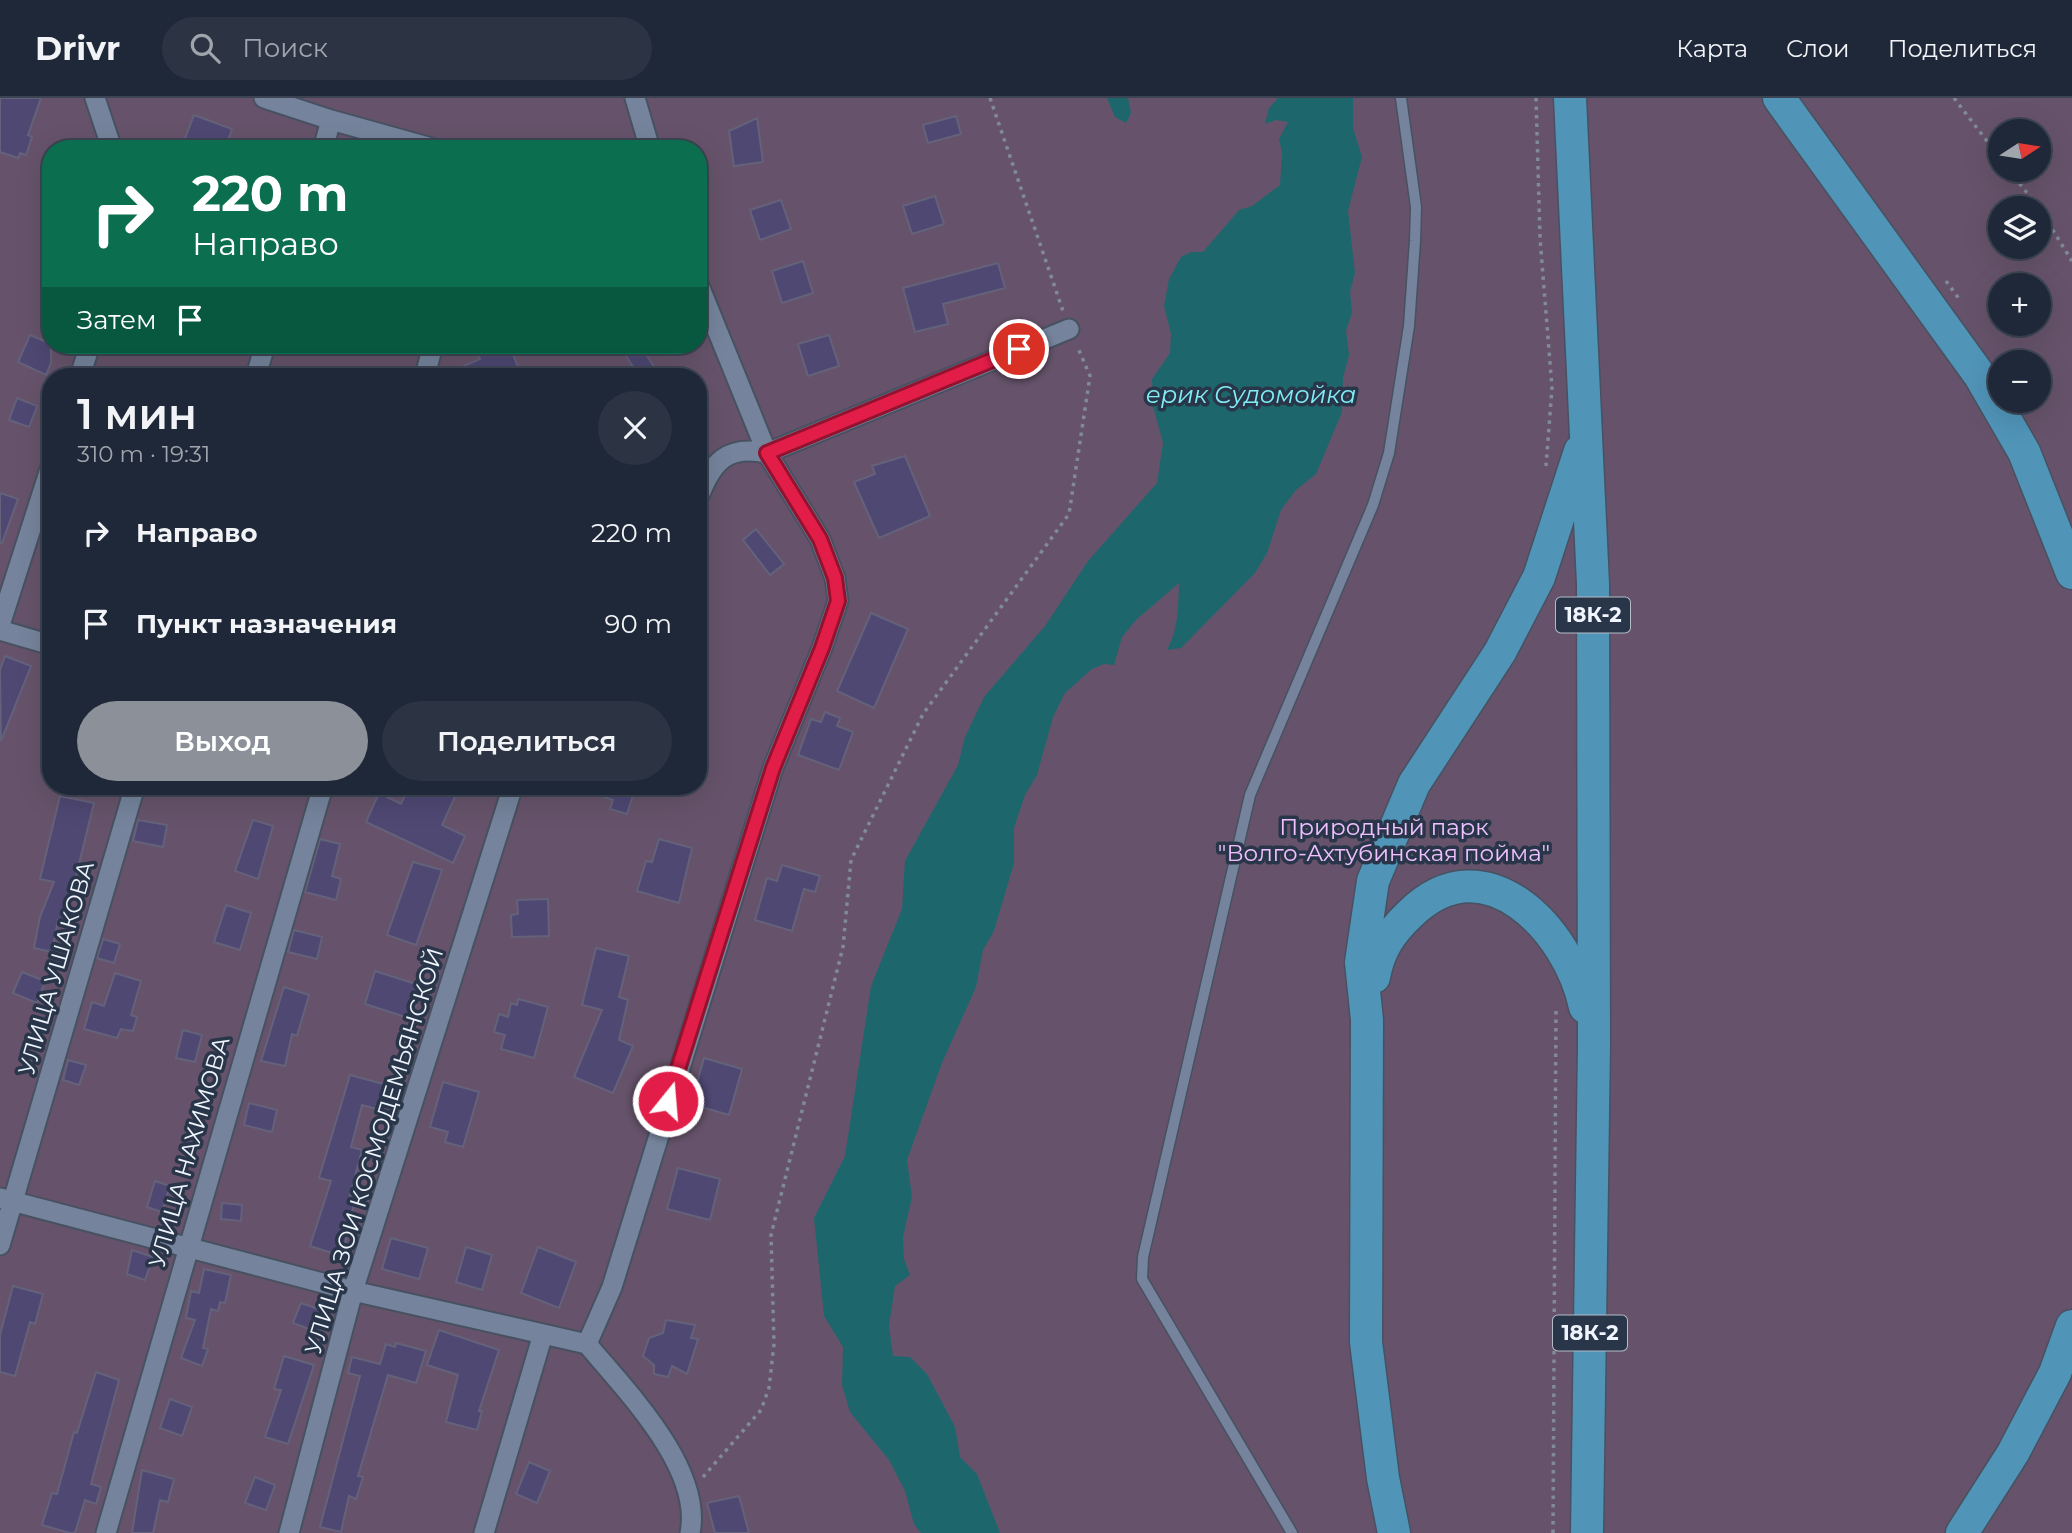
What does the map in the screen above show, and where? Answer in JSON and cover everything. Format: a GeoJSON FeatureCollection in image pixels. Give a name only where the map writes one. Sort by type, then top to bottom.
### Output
{"type":"FeatureCollection","features":[{"type":"Feature","properties":{"kind":"main road","name":"18К-2"},"geometry":{"type":"LineString","coordinates":[[1570,98],[1593,584],[1594,1045],[1587,1533]]}},
{"type":"Feature","properties":{"kind":"main road"},"geometry":{"type":"LineString","coordinates":[[1779,98],[1980,376],[2024,452],[2072,573]]}},
{"type":"Feature","properties":{"kind":"main road"},"geometry":{"type":"LineString","coordinates":[[1394,1533],[1383,1478],[1366,1342],[1367,1020],[1361,962],[1377,870],[1414,784],[1500,652],[1539,577],[1585,436]]}},
{"type":"Feature","properties":{"kind":"main road"},"geometry":{"type":"LineString","coordinates":[[1367,1020],[1378,954],[1393,930],[1421,902],[1452,889],[1483,887],[1506,895],[1532,911],[1551,932],[1566,954],[1582,993],[1594,1045]]}},
{"type":"Feature","properties":{"kind":"main road"},"geometry":{"type":"LineString","coordinates":[[1962,1533],[2013,1453],[2054,1373],[2072,1326]]}},
{"type":"Feature","properties":{"kind":"street"},"geometry":{"type":"LineString","coordinates":[[95,98],[109,140]]}},
{"type":"Feature","properties":{"kind":"street"},"geometry":{"type":"LineString","coordinates":[[264,98],[403,140]]}},
{"type":"Feature","properties":{"kind":"street"},"geometry":{"type":"LineString","coordinates":[[635,98],[647,140]]}},
{"type":"Feature","properties":{"kind":"street"},"geometry":{"type":"LineString","coordinates":[[325,140],[331,120]]}},
{"type":"Feature","properties":{"kind":"street"},"geometry":{"type":"LineString","coordinates":[[587,1344],[612,1287],[773,768],[822,648],[838,601],[835,578],[820,539],[767,453],[707,305]]}},
{"type":"Feature","properties":{"kind":"street"},"geometry":{"type":"LineString","coordinates":[[707,480],[723,457],[744,448],[767,453],[1069,328]]}},
{"type":"Feature","properties":{"kind":"street"},"geometry":{"type":"LineString","coordinates":[[0,625],[42,494]]}},
{"type":"Feature","properties":{"kind":"street"},"geometry":{"type":"LineString","coordinates":[[0,630],[42,642]]}},
{"type":"Feature","properties":{"kind":"street","name":"УЛИЦА УШАКОВА"},"geometry":{"type":"LineString","coordinates":[[0,1245],[6,1200],[132,795]]}},
{"type":"Feature","properties":{"kind":"street","name":"УЛИЦА НАХИМОВА"},"geometry":{"type":"LineString","coordinates":[[106,1533],[320,795]]}},
{"type":"Feature","properties":{"kind":"street","name":"УЛИЦА ЗОИ КОСМОДЕМЬЯНСКОЙ"},"geometry":{"type":"LineString","coordinates":[[289,1533],[353,1291],[510,795]]}},
{"type":"Feature","properties":{"kind":"street"},"geometry":{"type":"LineString","coordinates":[[6,1200],[353,1291],[587,1344],[638,1405],[674,1459],[689,1491],[692,1519],[690,1533]]}},
{"type":"Feature","properties":{"kind":"street"},"geometry":{"type":"LineString","coordinates":[[484,1533],[543,1334]]}},
{"type":"Feature","properties":{"kind":"lane"},"geometry":{"type":"LineString","coordinates":[[1292,1533],[1142,1279],[1143,1257],[1250,795],[1374,505],[1388,453],[1409,326],[1415,241],[1416,207],[1401,98]]}},
{"type":"Feature","properties":{"kind":"path"},"geometry":{"type":"LineString","coordinates":[[689,1491],[761,1410],[769,1388],[774,1344],[771,1235],[843,947],[850,860],[923,714],[1069,514],[1090,376],[1069,328],[990,98]]}},
{"type":"Feature","properties":{"kind":"path"},"geometry":{"type":"LineString","coordinates":[[1536,98],[1540,238],[1552,388],[1546,472]]}},
{"type":"Feature","properties":{"kind":"path"},"geometry":{"type":"LineString","coordinates":[[1954,98],[1988,142]]}},
{"type":"Feature","properties":{"kind":"path"},"geometry":{"type":"LineString","coordinates":[[2018,182],[2030,196]]}},
{"type":"Feature","properties":{"kind":"path"},"geometry":{"type":"LineString","coordinates":[[2051,227],[2072,261]]}},
{"type":"Feature","properties":{"kind":"path"},"geometry":{"type":"LineString","coordinates":[[1553,995],[1556,1007],[1553,1533]]}},
{"type":"Feature","properties":{"kind":"green space","name":"Природный парк \"Волго-Ахтубинская пойма\""},"geometry":{"type":"Polygon","coordinates":[[[0,98],[2072,98],[2072,1533],[0,1533],[0,98]]]}},
{"type":"Feature","properties":{"kind":"water"},"geometry":{"type":"Polygon","coordinates":[[[1107,98],[1128,98],[1131,113],[1126,123],[1115,117],[1107,98]]]}},
{"type":"Feature","properties":{"kind":"water","name":"ерик Судомойка"},"geometry":{"type":"Polygon","coordinates":[[[1278,98],[1353,98],[1353,128],[1362,157],[1348,211],[1355,273],[1350,292],[1352,313],[1346,331],[1349,355],[1343,378],[1342,412],[1316,474],[1296,490],[1281,510],[1267,553],[1255,573],[1181,648],[1167,650],[1176,625],[1179,583],[1136,620],[1122,637],[1114,665],[1104,664],[1092,669],[1065,693],[1053,717],[1037,775],[1025,795],[1014,828],[1014,863],[994,931],[983,950],[976,987],[942,1063],[907,1160],[912,1197],[903,1237],[904,1259],[910,1275],[895,1286],[889,1326],[893,1356],[910,1357],[927,1374],[955,1427],[960,1457],[977,1474],[1000,1533],[921,1533],[914,1524],[905,1491],[889,1460],[850,1412],[842,1385],[843,1347],[824,1316],[814,1218],[845,1156],[871,986],[902,909],[905,861],[958,765],[965,737],[984,697],[1045,626],[1088,561],[1157,483],[1163,443],[1153,406],[1152,379],[1170,353],[1171,334],[1164,306],[1169,279],[1181,257],[1191,252],[1203,252],[1239,210],[1252,206],[1280,185],[1282,153],[1279,139],[1288,122],[1276,120],[1265,124],[1269,108],[1278,98]]]}},
{"type":"Feature","properties":{"kind":"building"},"geometry":{"type":"Polygon","coordinates":[[[0,98],[41,98],[28,135],[32,137],[26,155],[20,153],[18,158],[0,152],[0,98]]]}},
{"type":"Feature","properties":{"kind":"building"},"geometry":{"type":"Polygon","coordinates":[[[194,115],[232,129],[228,140],[184,140],[194,115]]]}},
{"type":"Feature","properties":{"kind":"building"},"geometry":{"type":"Polygon","coordinates":[[[956,116],[961,134],[928,143],[923,125],[956,116]]]}},
{"type":"Feature","properties":{"kind":"building"},"geometry":{"type":"Polygon","coordinates":[[[757,118],[763,162],[734,166],[729,131],[757,118]]]}},
{"type":"Feature","properties":{"kind":"building"},"geometry":{"type":"Polygon","coordinates":[[[935,196],[944,224],[912,234],[903,206],[935,196]]]}},
{"type":"Feature","properties":{"kind":"building"},"geometry":{"type":"Polygon","coordinates":[[[781,200],[791,229],[760,240],[750,210],[781,200]]]}},
{"type":"Feature","properties":{"kind":"building"},"geometry":{"type":"Polygon","coordinates":[[[803,261],[813,293],[782,303],[772,271],[803,261]]]}},
{"type":"Feature","properties":{"kind":"building"},"geometry":{"type":"Polygon","coordinates":[[[998,263],[1005,288],[943,304],[948,324],[915,332],[903,288],[998,263]]]}},
{"type":"Feature","properties":{"kind":"building"},"geometry":{"type":"Polygon","coordinates":[[[30,335],[42,340],[42,354],[51,354],[49,368],[42,368],[42,373],[18,362],[30,335]]]}},
{"type":"Feature","properties":{"kind":"building"},"geometry":{"type":"Polygon","coordinates":[[[829,335],[839,366],[808,376],[798,344],[829,335]]]}},
{"type":"Feature","properties":{"kind":"building"},"geometry":{"type":"Polygon","coordinates":[[[478,354],[513,354],[519,368],[459,368],[480,359],[478,354]]]}},
{"type":"Feature","properties":{"kind":"building"},"geometry":{"type":"Polygon","coordinates":[[[625,354],[646,354],[655,368],[634,368],[625,354]]]}},
{"type":"Feature","properties":{"kind":"building"},"geometry":{"type":"Polygon","coordinates":[[[17,398],[37,406],[29,427],[9,420],[17,398]]]}},
{"type":"Feature","properties":{"kind":"building"},"geometry":{"type":"Polygon","coordinates":[[[905,456],[930,516],[879,538],[854,482],[875,474],[872,466],[905,456]]]}},
{"type":"Feature","properties":{"kind":"building"},"geometry":{"type":"Polygon","coordinates":[[[0,493],[18,499],[2,543],[0,543],[0,493]]]}},
{"type":"Feature","properties":{"kind":"building"},"geometry":{"type":"Polygon","coordinates":[[[756,529],[784,564],[770,575],[743,540],[756,529]]]}},
{"type":"Feature","properties":{"kind":"building"},"geometry":{"type":"Polygon","coordinates":[[[871,613],[908,629],[874,708],[837,691],[871,613]]]}},
{"type":"Feature","properties":{"kind":"building"},"geometry":{"type":"Polygon","coordinates":[[[5,656],[31,666],[1,741],[0,670],[5,656]]]}},
{"type":"Feature","properties":{"kind":"building"},"geometry":{"type":"Polygon","coordinates":[[[825,712],[840,718],[837,726],[853,732],[839,770],[798,755],[811,719],[821,722],[825,712]]]}},
{"type":"Feature","properties":{"kind":"building"},"geometry":{"type":"Polygon","coordinates":[[[378,795],[401,804],[405,795],[456,795],[442,825],[465,836],[453,863],[366,822],[378,795]]]}},
{"type":"Feature","properties":{"kind":"building"},"geometry":{"type":"Polygon","coordinates":[[[598,795],[633,795],[627,814],[610,809],[613,800],[598,795]]]}},
{"type":"Feature","properties":{"kind":"building"},"geometry":{"type":"Polygon","coordinates":[[[60,796],[94,803],[68,908],[62,922],[58,920],[52,952],[34,948],[40,917],[54,882],[40,879],[60,796]]]}},
{"type":"Feature","properties":{"kind":"building"},"geometry":{"type":"Polygon","coordinates":[[[138,820],[167,825],[163,847],[133,841],[138,820]]]}},
{"type":"Feature","properties":{"kind":"building"},"geometry":{"type":"Polygon","coordinates":[[[253,820],[273,826],[258,879],[235,871],[253,820]]]}},
{"type":"Feature","properties":{"kind":"building"},"geometry":{"type":"Polygon","coordinates":[[[320,839],[340,844],[332,876],[341,879],[336,900],[305,892],[320,839]]]}},
{"type":"Feature","properties":{"kind":"building"},"geometry":{"type":"Polygon","coordinates":[[[659,839],[692,848],[679,903],[637,891],[646,861],[652,862],[659,839]]]}},
{"type":"Feature","properties":{"kind":"building"},"geometry":{"type":"Polygon","coordinates":[[[413,862],[442,870],[416,945],[387,935],[413,862]]]}},
{"type":"Feature","properties":{"kind":"building"},"geometry":{"type":"Polygon","coordinates":[[[782,865],[820,876],[815,892],[804,889],[792,931],[755,920],[767,878],[777,881],[782,865]]]}},
{"type":"Feature","properties":{"kind":"building"},"geometry":{"type":"Polygon","coordinates":[[[548,899],[549,936],[512,937],[511,915],[518,914],[517,900],[548,899]]]}},
{"type":"Feature","properties":{"kind":"building"},"geometry":{"type":"Polygon","coordinates":[[[226,905],[251,913],[240,950],[214,942],[226,905]]]}},
{"type":"Feature","properties":{"kind":"building"},"geometry":{"type":"Polygon","coordinates":[[[294,930],[322,937],[317,959],[288,952],[294,930]]]}},
{"type":"Feature","properties":{"kind":"building"},"geometry":{"type":"Polygon","coordinates":[[[103,939],[120,944],[114,963],[97,958],[103,939]]]}},
{"type":"Feature","properties":{"kind":"building"},"geometry":{"type":"Polygon","coordinates":[[[596,948],[629,956],[619,997],[628,1000],[619,1040],[633,1046],[613,1093],[574,1077],[602,1010],[582,1005],[596,948]]]}},
{"type":"Feature","properties":{"kind":"building"},"geometry":{"type":"Polygon","coordinates":[[[375,971],[422,986],[412,1019],[365,1004],[375,971]]]}},
{"type":"Feature","properties":{"kind":"building"},"geometry":{"type":"Polygon","coordinates":[[[22,972],[45,981],[37,1003],[13,993],[22,972]]]}},
{"type":"Feature","properties":{"kind":"building"},"geometry":{"type":"Polygon","coordinates":[[[115,973],[141,981],[131,1015],[137,1017],[133,1031],[121,1029],[117,1038],[84,1029],[92,1002],[104,1006],[115,973]]]}},
{"type":"Feature","properties":{"kind":"building"},"geometry":{"type":"Polygon","coordinates":[[[284,987],[309,995],[297,1036],[292,1034],[285,1066],[261,1061],[284,987]]]}},
{"type":"Feature","properties":{"kind":"building"},"geometry":{"type":"Polygon","coordinates":[[[518,999],[548,1007],[534,1058],[501,1049],[505,1035],[494,1032],[499,1014],[508,1017],[511,1003],[517,1005],[518,999]]]}},
{"type":"Feature","properties":{"kind":"building"},"geometry":{"type":"Polygon","coordinates":[[[183,1030],[202,1035],[195,1062],[176,1058],[183,1030]]]}},
{"type":"Feature","properties":{"kind":"building"},"geometry":{"type":"Polygon","coordinates":[[[704,1058],[742,1069],[729,1115],[691,1104],[704,1058]]]}},
{"type":"Feature","properties":{"kind":"building"},"geometry":{"type":"Polygon","coordinates":[[[68,1060],[86,1065],[79,1085],[63,1080],[68,1060]]]}},
{"type":"Feature","properties":{"kind":"building"},"geometry":{"type":"Polygon","coordinates":[[[350,1075],[387,1085],[380,1110],[362,1105],[351,1147],[362,1150],[348,1203],[354,1204],[342,1256],[310,1246],[331,1181],[319,1178],[350,1075]]]}},
{"type":"Feature","properties":{"kind":"building"},"geometry":{"type":"Polygon","coordinates":[[[443,1082],[479,1092],[463,1147],[445,1142],[448,1132],[430,1127],[443,1082]]]}},
{"type":"Feature","properties":{"kind":"building"},"geometry":{"type":"Polygon","coordinates":[[[249,1103],[277,1110],[272,1132],[244,1125],[249,1103]]]}},
{"type":"Feature","properties":{"kind":"building"},"geometry":{"type":"Polygon","coordinates":[[[678,1168],[720,1179],[710,1220],[667,1209],[678,1168]]]}},
{"type":"Feature","properties":{"kind":"building"},"geometry":{"type":"Polygon","coordinates":[[[155,1181],[170,1186],[162,1212],[147,1207],[155,1181]]]}},
{"type":"Feature","properties":{"kind":"building"},"geometry":{"type":"Polygon","coordinates":[[[222,1203],[242,1205],[241,1221],[221,1219],[222,1203]]]}},
{"type":"Feature","properties":{"kind":"building"},"geometry":{"type":"Polygon","coordinates":[[[391,1238],[428,1248],[419,1279],[382,1269],[391,1238]]]}},
{"type":"Feature","properties":{"kind":"building"},"geometry":{"type":"Polygon","coordinates":[[[466,1247],[492,1255],[482,1290],[456,1282],[466,1247]]]}},
{"type":"Feature","properties":{"kind":"building"},"geometry":{"type":"Polygon","coordinates":[[[538,1247],[576,1262],[559,1308],[521,1293],[538,1247]]]}},
{"type":"Feature","properties":{"kind":"building"},"geometry":{"type":"Polygon","coordinates":[[[132,1250],[153,1257],[145,1280],[127,1274],[132,1250]]]}},
{"type":"Feature","properties":{"kind":"building"},"geometry":{"type":"Polygon","coordinates":[[[204,1269],[231,1275],[225,1303],[220,1302],[218,1311],[211,1309],[203,1348],[208,1349],[202,1366],[181,1358],[195,1320],[186,1318],[191,1291],[199,1293],[204,1269]]]}},
{"type":"Feature","properties":{"kind":"building"},"geometry":{"type":"Polygon","coordinates":[[[13,1286],[43,1294],[35,1324],[30,1322],[15,1376],[0,1372],[0,1335],[13,1286]]]}},
{"type":"Feature","properties":{"kind":"building"},"geometry":{"type":"Polygon","coordinates":[[[301,1303],[327,1312],[320,1333],[293,1323],[301,1303]]]}},
{"type":"Feature","properties":{"kind":"building"},"geometry":{"type":"Polygon","coordinates":[[[666,1320],[695,1325],[691,1338],[698,1339],[687,1374],[672,1366],[668,1377],[654,1374],[654,1365],[643,1356],[649,1338],[663,1333],[666,1320]]]}},
{"type":"Feature","properties":{"kind":"building"},"geometry":{"type":"Polygon","coordinates":[[[439,1330],[499,1350],[479,1411],[482,1411],[477,1430],[446,1422],[458,1375],[427,1365],[439,1330]]]}},
{"type":"Feature","properties":{"kind":"building"},"geometry":{"type":"Polygon","coordinates":[[[396,1343],[426,1351],[416,1383],[388,1375],[358,1476],[363,1477],[356,1499],[349,1496],[341,1532],[320,1527],[360,1376],[348,1373],[352,1357],[380,1364],[386,1344],[395,1347],[396,1343]]]}},
{"type":"Feature","properties":{"kind":"building"},"geometry":{"type":"Polygon","coordinates":[[[284,1356],[314,1365],[288,1444],[265,1437],[281,1390],[274,1389],[284,1356]]]}},
{"type":"Feature","properties":{"kind":"building"},"geometry":{"type":"Polygon","coordinates":[[[96,1372],[119,1380],[91,1484],[101,1487],[96,1504],[85,1500],[75,1533],[70,1533],[42,1525],[52,1493],[57,1494],[74,1432],[77,1433],[96,1372]]]}},
{"type":"Feature","properties":{"kind":"building"},"geometry":{"type":"Polygon","coordinates":[[[170,1399],[192,1407],[182,1436],[160,1428],[170,1399]]]}},
{"type":"Feature","properties":{"kind":"building"},"geometry":{"type":"Polygon","coordinates":[[[529,1462],[550,1471],[537,1503],[516,1494],[529,1462]]]}},
{"type":"Feature","properties":{"kind":"building"},"geometry":{"type":"Polygon","coordinates":[[[142,1470],[174,1479],[168,1502],[160,1500],[153,1533],[132,1533],[142,1470]]]}},
{"type":"Feature","properties":{"kind":"building"},"geometry":{"type":"Polygon","coordinates":[[[255,1477],[275,1485],[266,1510],[245,1503],[255,1477]]]}},
{"type":"Feature","properties":{"kind":"building"},"geometry":{"type":"Polygon","coordinates":[[[739,1496],[749,1533],[715,1533],[707,1503],[739,1496]]]}},
{"type":"Feature","properties":{"kind":"route"},"geometry":{"type":"LineString","coordinates":[[668,1101],[773,768],[822,648],[838,601],[835,578],[820,539],[767,453],[1019,349]]}}]}
